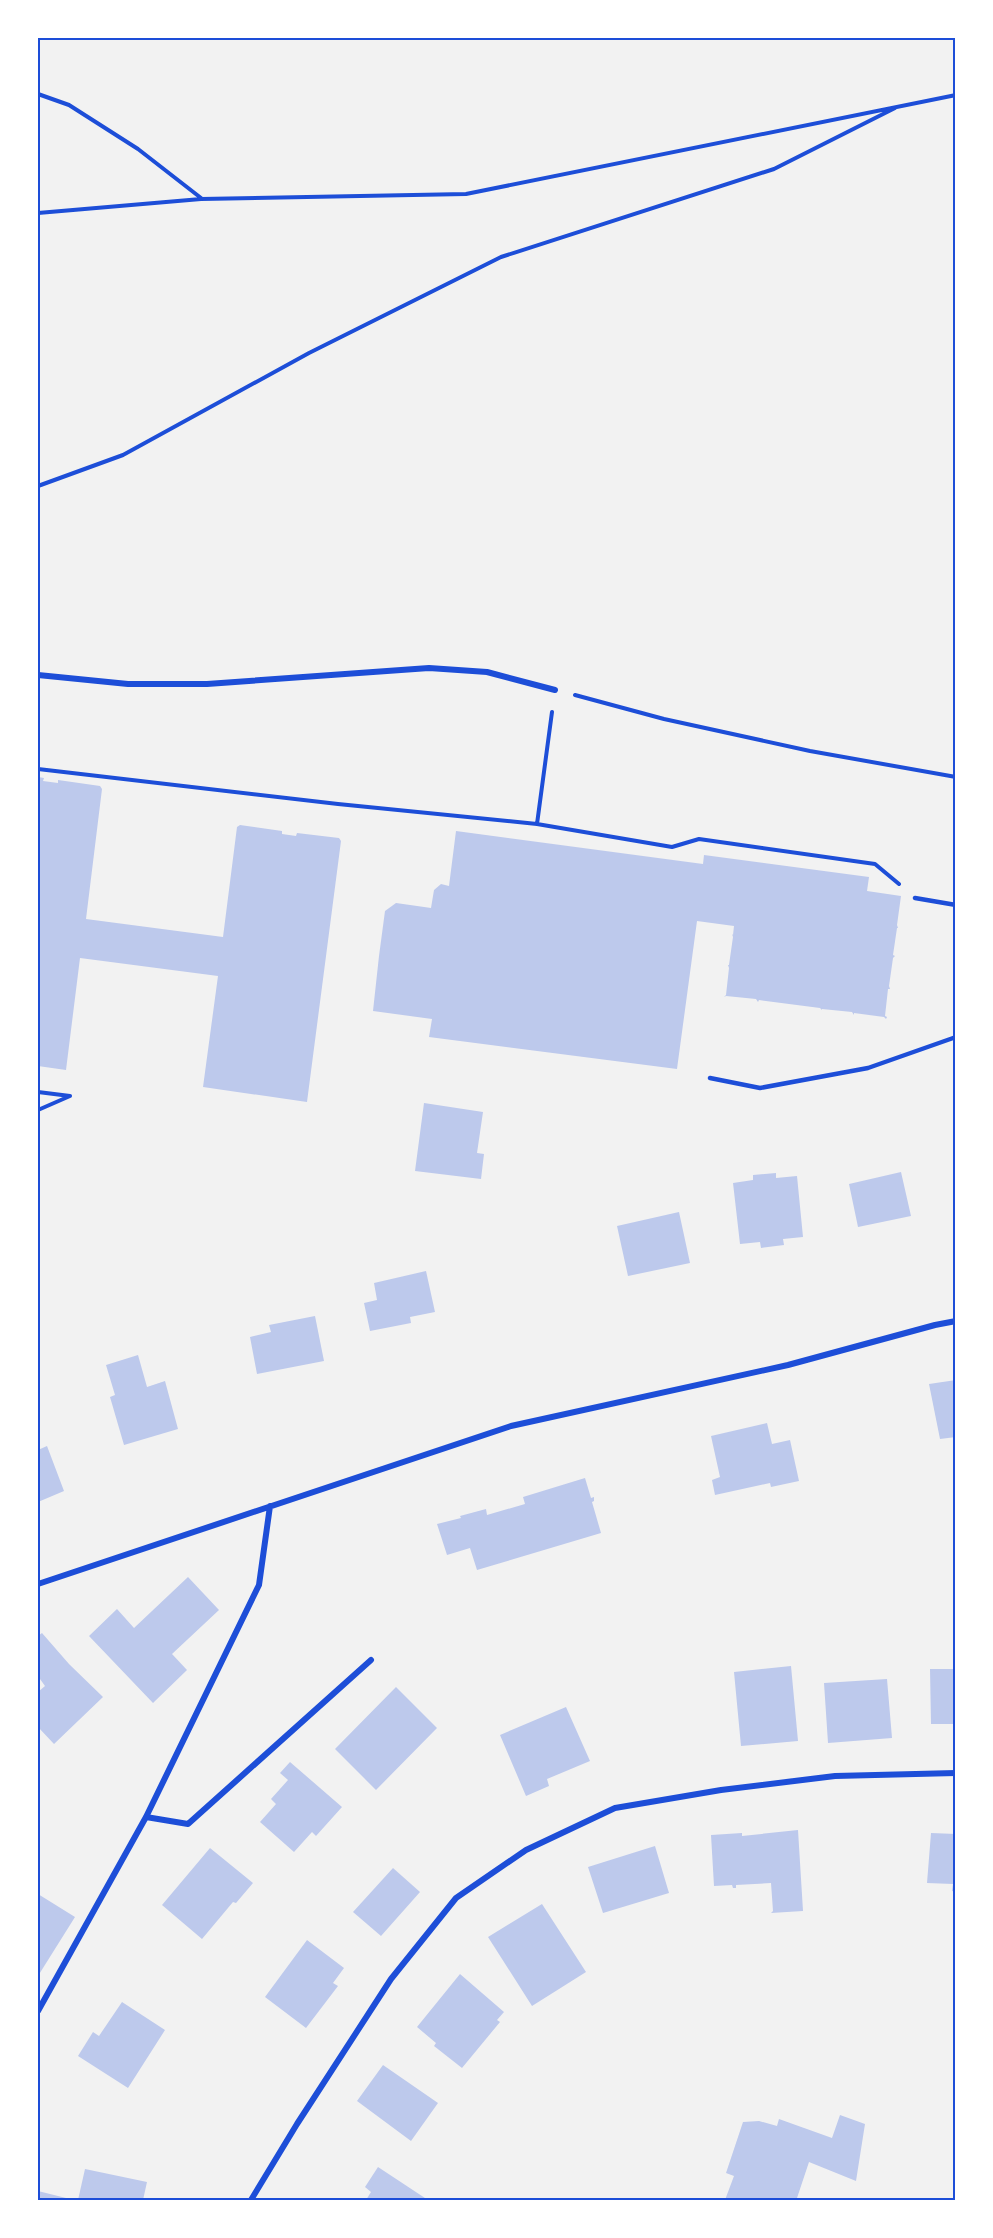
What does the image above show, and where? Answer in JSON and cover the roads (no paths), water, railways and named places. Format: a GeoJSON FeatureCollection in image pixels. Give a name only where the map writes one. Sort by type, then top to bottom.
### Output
{"type":"FeatureCollection","features":[{"type":"Feature","properties":{"kind":"street"},"geometry":{"type":"LineString","coordinates":[[38,675],[128,684],[207,684],[429,668],[487,672],[555,690]]}},
{"type":"Feature","properties":{"kind":"street"},"geometry":{"type":"LineString","coordinates":[[38,1584],[511,1426],[788,1365],[935,1324],[956,1321]]}},
{"type":"Feature","properties":{"kind":"street"},"geometry":{"type":"LineString","coordinates":[[38,2011],[146,1817],[259,1585],[270,1506]]}},
{"type":"Feature","properties":{"kind":"street"},"geometry":{"type":"LineString","coordinates":[[146,1817],[188,1824],[371,1660]]}},
{"type":"Feature","properties":{"kind":"street"},"geometry":{"type":"LineString","coordinates":[[251,2200],[391,1978],[456,1898],[526,1850],[615,1808],[720,1790],[835,1776],[956,1773]]}},
{"type":"Feature","properties":{"kind":"lane"},"geometry":{"type":"LineString","coordinates":[[915,898],[956,905]]}},
{"type":"Feature","properties":{"kind":"lane"},"geometry":{"type":"LineString","coordinates":[[711,1078],[760,1088],[868,1068],[956,1037]]}}]}
